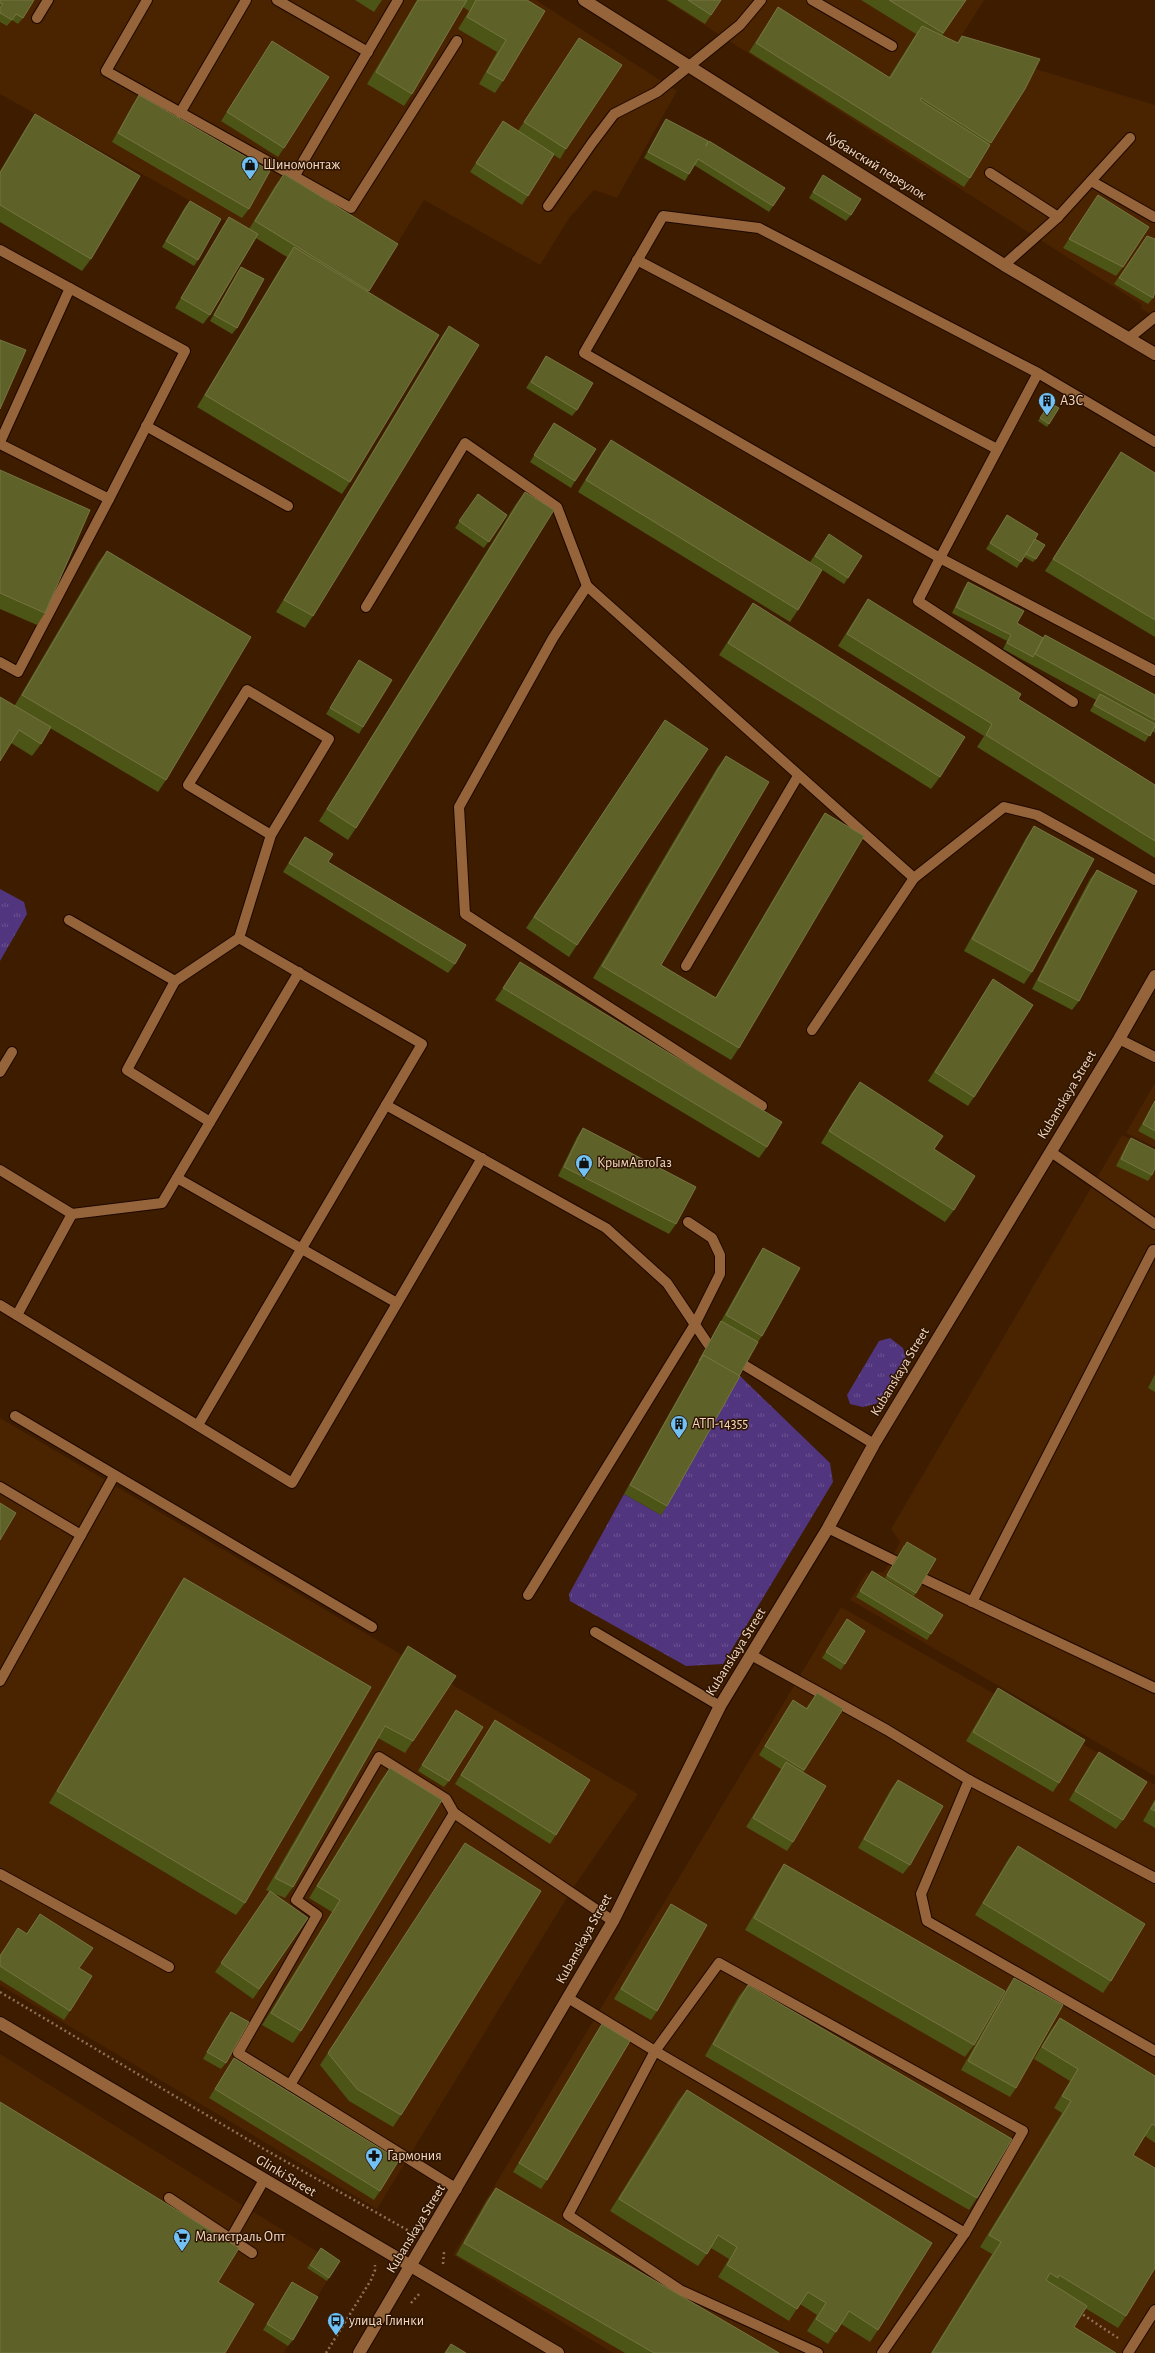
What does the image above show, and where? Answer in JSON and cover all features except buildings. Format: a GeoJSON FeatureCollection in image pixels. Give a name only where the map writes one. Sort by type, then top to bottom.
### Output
{"type":"FeatureCollection","features":[{"type":"Feature","properties":{"kind":"main road","name":"Кубанский переулок"},"geometry":{"type":"LineString","coordinates":[[584,0],[1004,264],[1155,354]]}},
{"type":"Feature","properties":{"kind":"main road","name":"Kubanskaya Street"},"geometry":{"type":"LineString","coordinates":[[359,2353],[613,1921],[720,1706],[753,1656],[828,1528],[874,1444],[1119,1039],[1155,976]]}},
{"type":"Feature","properties":{"kind":"main road","name":"Glinki Street"},"geometry":{"type":"LineString","coordinates":[[0,2023],[410,2267],[558,2353]]}},
{"type":"Feature","properties":{"kind":"lane"},"geometry":{"type":"LineString","coordinates":[[37,18],[48,0]]}},
{"type":"Feature","properties":{"kind":"lane"},"geometry":{"type":"LineString","coordinates":[[147,0],[106,71],[350,208],[457,41]]}},
{"type":"Feature","properties":{"kind":"lane"},"geometry":{"type":"LineString","coordinates":[[180,113],[246,0]]}},
{"type":"Feature","properties":{"kind":"lane"},"geometry":{"type":"LineString","coordinates":[[277,0],[368,52]]}},
{"type":"Feature","properties":{"kind":"lane"},"geometry":{"type":"LineString","coordinates":[[294,177],[398,0]]}},
{"type":"Feature","properties":{"kind":"lane"},"geometry":{"type":"LineString","coordinates":[[548,206],[614,114],[657,92],[740,25],[761,0]]}},
{"type":"Feature","properties":{"kind":"lane"},"geometry":{"type":"LineString","coordinates":[[812,0],[892,46]]}},
{"type":"Feature","properties":{"kind":"lane"},"geometry":{"type":"LineString","coordinates":[[1004,264],[1058,217],[1130,138]]}},
{"type":"Feature","properties":{"kind":"lane"},"geometry":{"type":"LineString","coordinates":[[990,173],[1058,217]]}},
{"type":"Feature","properties":{"kind":"lane"},"geometry":{"type":"LineString","coordinates":[[1091,181],[1154,217]]}},
{"type":"Feature","properties":{"kind":"lane"},"geometry":{"type":"LineString","coordinates":[[1155,442],[1038,373],[759,228],[663,216],[584,353],[940,558],[1155,672]]}},
{"type":"Feature","properties":{"kind":"lane"},"geometry":{"type":"LineString","coordinates":[[0,250],[185,351],[18,672],[0,662]]}},
{"type":"Feature","properties":{"kind":"lane"},"geometry":{"type":"LineString","coordinates":[[637,260],[997,449]]}},
{"type":"Feature","properties":{"kind":"lane"},"geometry":{"type":"LineString","coordinates":[[70,288],[0,443],[109,499]]}},
{"type":"Feature","properties":{"kind":"lane"},"geometry":{"type":"LineString","coordinates":[[1129,338],[1155,317]]}},
{"type":"Feature","properties":{"kind":"lane"},"geometry":{"type":"LineString","coordinates":[[1038,373],[918,601],[1073,702]]}},
{"type":"Feature","properties":{"kind":"lane"},"geometry":{"type":"LineString","coordinates":[[146,426],[288,506]]}},
{"type":"Feature","properties":{"kind":"lane"},"geometry":{"type":"LineString","coordinates":[[366,607],[465,443],[557,507],[587,586],[914,878]]}},
{"type":"Feature","properties":{"kind":"lane"},"geometry":{"type":"LineString","coordinates":[[587,586],[553,638],[459,807],[465,914],[762,1106]]}},
{"type":"Feature","properties":{"kind":"lane"},"geometry":{"type":"LineString","coordinates":[[210,1122],[127,1070],[175,981],[239,938],[271,835],[329,739],[247,690],[188,785],[271,835]]}},
{"type":"Feature","properties":{"kind":"lane"},"geometry":{"type":"LineString","coordinates":[[686,966],[798,776]]}},
{"type":"Feature","properties":{"kind":"lane"},"geometry":{"type":"LineString","coordinates":[[812,1030],[914,878],[1004,808],[1037,814],[1155,880]]}},
{"type":"Feature","properties":{"kind":"lane"},"geometry":{"type":"LineString","coordinates":[[69,920],[175,981]]}},
{"type":"Feature","properties":{"kind":"lane"},"geometry":{"type":"LineString","coordinates":[[198,1425],[422,1044],[239,938]]}},
{"type":"Feature","properties":{"kind":"lane"},"geometry":{"type":"LineString","coordinates":[[0,1170],[72,1214],[162,1203],[299,972]]}},
{"type":"Feature","properties":{"kind":"lane"},"geometry":{"type":"LineString","coordinates":[[1119,1039],[1155,1057]]}},
{"type":"Feature","properties":{"kind":"lane"},"geometry":{"type":"LineString","coordinates":[[0,1072],[12,1052]]}},
{"type":"Feature","properties":{"kind":"lane"},"geometry":{"type":"LineString","coordinates":[[386,1105],[606,1228],[667,1283],[708,1344]]}},
{"type":"Feature","properties":{"kind":"lane"},"geometry":{"type":"LineString","coordinates":[[1051,1152],[1155,1224]]}},
{"type":"Feature","properties":{"kind":"lane"},"geometry":{"type":"LineString","coordinates":[[0,1305],[292,1483],[482,1158]]}},
{"type":"Feature","properties":{"kind":"lane"},"geometry":{"type":"LineString","coordinates":[[177,1178],[397,1303]]}},
{"type":"Feature","properties":{"kind":"lane"},"geometry":{"type":"LineString","coordinates":[[17,1315],[72,1214]]}},
{"type":"Feature","properties":{"kind":"lane"},"geometry":{"type":"LineString","coordinates":[[528,1595],[695,1324],[720,1274],[720,1255],[712,1238],[688,1222]]}},
{"type":"Feature","properties":{"kind":"lane"},"geometry":{"type":"LineString","coordinates":[[972,1602],[1153,1250],[1155,1250]]}},
{"type":"Feature","properties":{"kind":"lane"},"geometry":{"type":"LineString","coordinates":[[744,1365],[874,1444]]}},
{"type":"Feature","properties":{"kind":"lane"},"geometry":{"type":"LineString","coordinates":[[15,1416],[114,1476],[372,1627]]}},
{"type":"Feature","properties":{"kind":"lane"},"geometry":{"type":"LineString","coordinates":[[0,1681],[114,1476]]}},
{"type":"Feature","properties":{"kind":"lane"},"geometry":{"type":"LineString","coordinates":[[0,1487],[81,1535]]}},
{"type":"Feature","properties":{"kind":"lane"},"geometry":{"type":"LineString","coordinates":[[828,1528],[895,1561]]}},
{"type":"Feature","properties":{"kind":"lane"},"geometry":{"type":"LineString","coordinates":[[924,1578],[1155,1688]]}},
{"type":"Feature","properties":{"kind":"lane"},"geometry":{"type":"LineString","coordinates":[[595,1632],[720,1706]]}},
{"type":"Feature","properties":{"kind":"lane"},"geometry":{"type":"LineString","coordinates":[[753,1656],[887,1730],[969,1780],[1155,1878]]}},
{"type":"Feature","properties":{"kind":"lane"},"geometry":{"type":"LineString","coordinates":[[457,2188],[238,2053],[317,1915],[296,1900],[379,1758],[446,1799],[454,1813],[613,1921]]}},
{"type":"Feature","properties":{"kind":"lane"},"geometry":{"type":"LineString","coordinates":[[969,1780],[921,1894],[927,1921],[1155,2051]]}},
{"type":"Feature","properties":{"kind":"lane"},"geometry":{"type":"LineString","coordinates":[[290,2084],[454,1813]]}},
{"type":"Feature","properties":{"kind":"lane"},"geometry":{"type":"LineString","coordinates":[[0,1874],[169,1966]]}},
{"type":"Feature","properties":{"kind":"lane"},"geometry":{"type":"LineString","coordinates":[[818,2353],[680,2290],[568,2215],[655,2051],[719,1963],[1023,2132],[965,2233],[882,2353]]}},
{"type":"Feature","properties":{"kind":"lane"},"geometry":{"type":"LineString","coordinates":[[568,1998],[655,2051],[965,2233]]}},
{"type":"Feature","properties":{"kind":"lane"},"geometry":{"type":"LineString","coordinates":[[230,2238],[264,2180]]}},
{"type":"Feature","properties":{"kind":"lane"},"geometry":{"type":"LineString","coordinates":[[169,2198],[252,2253]]}},
{"type":"Feature","properties":{"kind":"lane"},"geometry":{"type":"LineString","coordinates":[[1133,2351],[1155,2310]]}},
{"type":"Feature","properties":{"kind":"path"},"geometry":{"type":"LineString","coordinates":[[0,1992],[262,2148],[409,2231]]}},
{"type":"Feature","properties":{"kind":"path"},"geometry":{"type":"LineString","coordinates":[[444,2252],[442,2259],[444,2266],[448,2268]]}},
{"type":"Feature","properties":{"kind":"path"},"geometry":{"type":"LineString","coordinates":[[326,2353],[371,2280]]}},
{"type":"Feature","properties":{"kind":"path"},"geometry":{"type":"LineString","coordinates":[[1074,2308],[1133,2351]]}},
{"type":"Feature","properties":{"kind":"shaded area"},"geometry":{"type":"Polygon","coordinates":[[[0,0],[536,0],[677,91],[617,198],[594,190],[570,217],[540,265],[424,200],[361,303],[247,233],[0,94],[0,0]]]}},
{"type":"Feature","properties":{"kind":"shaded area"},"geometry":{"type":"Polygon","coordinates":[[[665,0],[984,0],[956,45],[1155,105],[1155,317],[1140,308],[1142,305],[665,0]]]}},
{"type":"Feature","properties":{"kind":"shaded area"},"geometry":{"type":"Polygon","coordinates":[[[1155,1083],[1155,1147],[1126,1133],[1155,1083]]]}},
{"type":"Feature","properties":{"kind":"shaded area"},"geometry":{"type":"Polygon","coordinates":[[[1122,1135],[1155,1151],[1155,1776],[850,1600],[866,1573],[884,1572],[900,1542],[891,1529],[1122,1135]]]}},
{"type":"Feature","properties":{"kind":"shaded area"},"geometry":{"type":"Polygon","coordinates":[[[0,1418],[638,1794],[571,1891],[377,2209],[0,1985],[0,1418]]]}},
{"type":"Feature","properties":{"kind":"shaded area"},"geometry":{"type":"Polygon","coordinates":[[[841,1607],[1155,1785],[1155,2353],[613,2353],[453,2255],[841,1607]]]}},
{"type":"Feature","properties":{"kind":"shaded area"},"geometry":{"type":"Polygon","coordinates":[[[0,2054],[337,2264],[284,2353],[0,2353],[0,2054]]]}},
{"type":"Feature","properties":{"kind":"green space"},"geometry":{"type":"Polygon","coordinates":[[[0,889],[24,902],[27,914],[0,961],[0,889]]]}},
{"type":"Feature","properties":{"kind":"green space"},"geometry":{"type":"Polygon","coordinates":[[[890,1338],[903,1348],[906,1359],[879,1403],[863,1407],[850,1404],[847,1395],[879,1341],[890,1338]]]}},
{"type":"Feature","properties":{"kind":"green space"},"geometry":{"type":"Polygon","coordinates":[[[739,1375],[830,1463],[833,1482],[723,1664],[686,1666],[570,1601],[569,1594],[624,1494],[661,1515],[739,1375]]]}},
{"type":"Feature","properties":{"kind":"place","name":"Шиномонтаж"},"geometry":{"type":"Point","coordinates":[250,180]}},
{"type":"Feature","properties":{"kind":"place","name":"АЗС"},"geometry":{"type":"Point","coordinates":[1047,416]}},
{"type":"Feature","properties":{"kind":"place","name":"КрымАвтоГаз"},"geometry":{"type":"Point","coordinates":[584,1178]}},
{"type":"Feature","properties":{"kind":"place","name":"АТП-14355"},"geometry":{"type":"Point","coordinates":[679,1439]}},
{"type":"Feature","properties":{"kind":"place","name":"Гармония"},"geometry":{"type":"Point","coordinates":[374,2171]}},
{"type":"Feature","properties":{"kind":"place","name":"Магистраль Опт"},"geometry":{"type":"Point","coordinates":[182,2252]}},
{"type":"Feature","properties":{"kind":"place","name":"улица Глинки"},"geometry":{"type":"Point","coordinates":[336,2336]}}]}
